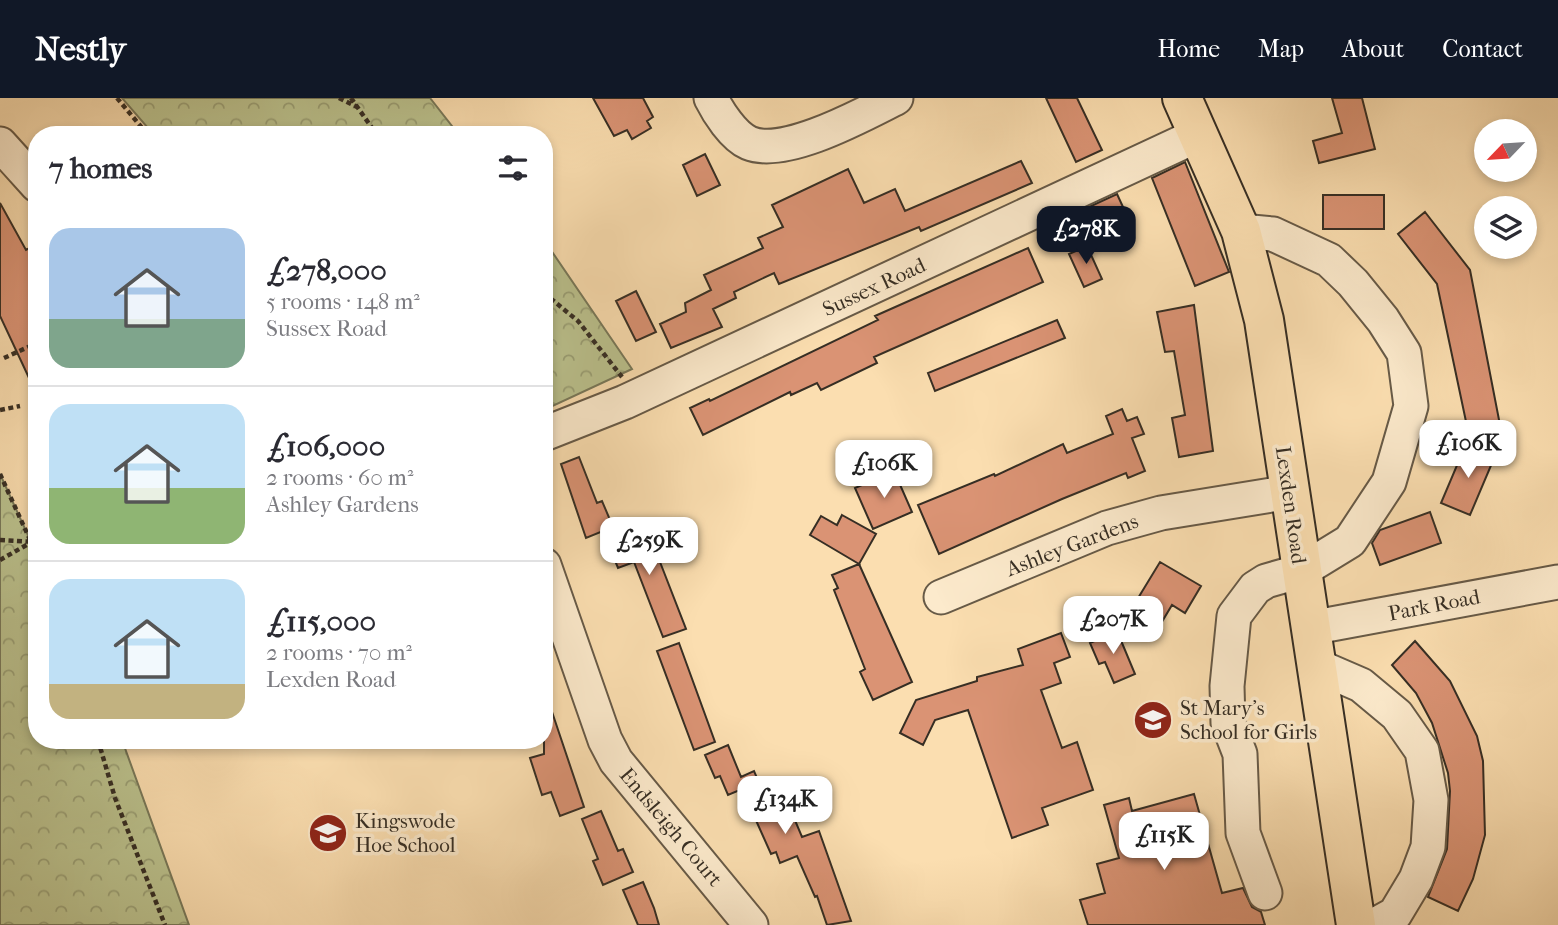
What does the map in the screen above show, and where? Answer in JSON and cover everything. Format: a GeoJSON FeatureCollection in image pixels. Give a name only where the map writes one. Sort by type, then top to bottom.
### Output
{"type":"FeatureCollection","features":[{"type":"Feature","properties":{"kind":"main road","name":"Lexden Road"},"geometry":{"type":"LineString","coordinates":[[1182,98],[1241,232],[1264,320],[1356,925]]}},
{"type":"Feature","properties":{"kind":"street"},"geometry":{"type":"LineString","coordinates":[[711,98],[727,123],[749,143],[786,144],[842,125],[896,98]]}},
{"type":"Feature","properties":{"kind":"street","name":"Sussex Road"},"geometry":{"type":"LineString","coordinates":[[553,430],[638,396],[1200,134]]}},
{"type":"Feature","properties":{"kind":"street"},"geometry":{"type":"LineString","coordinates":[[0,144],[28,175]]}},
{"type":"Feature","properties":{"kind":"street"},"geometry":{"type":"LineString","coordinates":[[1241,232],[1273,234],[1329,260],[1368,299],[1404,353],[1411,406],[1389,482],[1350,541],[1301,571],[1276,577],[1255,588],[1234,616],[1227,686],[1228,723],[1240,754],[1243,833],[1265,893]]}},
{"type":"Feature","properties":{"kind":"street","name":"Ashley Gardens"},"geometry":{"type":"LineString","coordinates":[[941,597],[1107,528],[1161,513],[1290,492]]}},
{"type":"Feature","properties":{"kind":"street","name":"Park Road"},"geometry":{"type":"LineString","coordinates":[[1310,628],[1558,582]]}},
{"type":"Feature","properties":{"kind":"street","name":"Endsleigh Court"},"geometry":{"type":"LineString","coordinates":[[553,591],[605,740],[616,761],[751,925]]}},
{"type":"Feature","properties":{"kind":"street"},"geometry":{"type":"LineString","coordinates":[[1317,666],[1361,685],[1397,715],[1422,751],[1431,800],[1428,846],[1416,879],[1395,914],[1375,925]]}},
{"type":"Feature","properties":{"kind":"path"},"geometry":{"type":"LineString","coordinates":[[117,98],[140,126]]}},
{"type":"Feature","properties":{"kind":"path"},"geometry":{"type":"LineString","coordinates":[[339,98],[357,107]]}},
{"type":"Feature","properties":{"kind":"path"},"geometry":{"type":"LineString","coordinates":[[351,98],[371,126]]}},
{"type":"Feature","properties":{"kind":"path"},"geometry":{"type":"LineString","coordinates":[[553,300],[578,321],[638,396]]}},
{"type":"Feature","properties":{"kind":"path"},"geometry":{"type":"LineString","coordinates":[[4,358],[28,347]]}},
{"type":"Feature","properties":{"kind":"path"},"geometry":{"type":"LineString","coordinates":[[0,410],[20,406]]}},
{"type":"Feature","properties":{"kind":"path"},"geometry":{"type":"LineString","coordinates":[[0,474],[28,530]]}},
{"type":"Feature","properties":{"kind":"path"},"geometry":{"type":"LineString","coordinates":[[0,540],[28,542]]}},
{"type":"Feature","properties":{"kind":"path"},"geometry":{"type":"LineString","coordinates":[[0,560],[28,545]]}},
{"type":"Feature","properties":{"kind":"path"},"geometry":{"type":"LineString","coordinates":[[101,749],[115,799],[165,925]]}},
{"type":"Feature","properties":{"kind":"green space"},"geometry":{"type":"Polygon","coordinates":[[[122,98],[430,98],[452,126],[146,126],[122,98]]]}},
{"type":"Feature","properties":{"kind":"green space"},"geometry":{"type":"Polygon","coordinates":[[[553,253],[632,369],[553,406],[553,253]]]}},
{"type":"Feature","properties":{"kind":"green space"},"geometry":{"type":"Polygon","coordinates":[[[0,474],[28,535],[28,749],[125,749],[189,925],[0,925],[0,474]]]}},
{"type":"Feature","properties":{"kind":"building"},"geometry":{"type":"Polygon","coordinates":[[[593,98],[643,98],[653,117],[647,121],[651,128],[632,139],[627,130],[614,136],[593,98]]]}},
{"type":"Feature","properties":{"kind":"building"},"geometry":{"type":"Polygon","coordinates":[[[1046,98],[1077,98],[1102,150],[1076,162],[1046,98]]]}},
{"type":"Feature","properties":{"kind":"building"},"geometry":{"type":"Polygon","coordinates":[[[1332,98],[1362,98],[1375,149],[1319,163],[1313,141],[1342,133],[1332,98]]]}},
{"type":"Feature","properties":{"kind":"building"},"geometry":{"type":"Polygon","coordinates":[[[705,154],[720,185],[697,196],[683,165],[705,154]]]}},
{"type":"Feature","properties":{"kind":"building"},"geometry":{"type":"Polygon","coordinates":[[[1021,161],[1032,183],[921,231],[919,227],[779,284],[774,273],[734,292],[736,298],[713,309],[722,327],[671,348],[660,324],[686,312],[685,303],[711,290],[704,275],[763,248],[758,238],[783,227],[772,205],[848,169],[864,203],[895,189],[905,211],[1021,161]]]}},
{"type":"Feature","properties":{"kind":"building"},"geometry":{"type":"Polygon","coordinates":[[[1185,162],[1229,272],[1195,286],[1152,178],[1185,162]]]}},
{"type":"Feature","properties":{"kind":"building"},"geometry":{"type":"Polygon","coordinates":[[[1117,194],[1123,207],[1096,219],[1091,206],[1117,194]]]}},
{"type":"Feature","properties":{"kind":"building"},"geometry":{"type":"Polygon","coordinates":[[[1323,195],[1384,195],[1384,229],[1323,229],[1323,195]]]}},
{"type":"Feature","properties":{"kind":"building"},"geometry":{"type":"Polygon","coordinates":[[[0,203],[26,250],[28,249],[28,376],[0,316],[0,203]]]}},
{"type":"Feature","properties":{"kind":"building"},"geometry":{"type":"Polygon","coordinates":[[[1425,212],[1470,270],[1500,425],[1468,431],[1437,284],[1398,234],[1425,212]]]}},
{"type":"Feature","properties":{"kind":"building"},"geometry":{"type":"Polygon","coordinates":[[[1087,246],[1102,279],[1084,287],[1069,254],[1087,246]]]}},
{"type":"Feature","properties":{"kind":"building"},"geometry":{"type":"Polygon","coordinates":[[[1028,248],[1043,282],[874,357],[877,363],[821,390],[817,383],[791,395],[790,392],[703,435],[690,408],[709,399],[710,401],[878,320],[875,316],[1028,248]]]}},
{"type":"Feature","properties":{"kind":"building"},"geometry":{"type":"Polygon","coordinates":[[[636,291],[656,332],[636,341],[616,301],[636,291]]]}},
{"type":"Feature","properties":{"kind":"building"},"geometry":{"type":"Polygon","coordinates":[[[1194,305],[1213,451],[1179,457],[1172,418],[1185,415],[1174,351],[1165,352],[1157,312],[1194,305]]]}},
{"type":"Feature","properties":{"kind":"building"},"geometry":{"type":"Polygon","coordinates":[[[1057,320],[1065,338],[935,391],[928,373],[1057,320]]]}},
{"type":"Feature","properties":{"kind":"building"},"geometry":{"type":"Polygon","coordinates":[[[1122,409],[1127,421],[1137,417],[1144,434],[1132,438],[1145,471],[1128,478],[1126,473],[939,554],[918,505],[994,474],[995,476],[1063,444],[1067,453],[1113,434],[1106,416],[1122,409]]]}},
{"type":"Feature","properties":{"kind":"building"},"geometry":{"type":"Polygon","coordinates":[[[1466,444],[1495,456],[1470,515],[1441,503],[1466,444]]]}},
{"type":"Feature","properties":{"kind":"building"},"geometry":{"type":"Polygon","coordinates":[[[579,457],[597,503],[602,501],[613,527],[586,538],[561,464],[579,457]]]}},
{"type":"Feature","properties":{"kind":"building"},"geometry":{"type":"Polygon","coordinates":[[[894,471],[912,512],[873,529],[855,488],[894,471]]]}},
{"type":"Feature","properties":{"kind":"building"},"geometry":{"type":"Polygon","coordinates":[[[1430,512],[1441,543],[1380,565],[1372,543],[1380,530],[1430,512]]]}},
{"type":"Feature","properties":{"kind":"building"},"geometry":{"type":"Polygon","coordinates":[[[842,515],[876,534],[859,564],[810,535],[821,516],[837,525],[842,515]]]}},
{"type":"Feature","properties":{"kind":"building"},"geometry":{"type":"Polygon","coordinates":[[[646,526],[686,629],[663,637],[634,562],[618,568],[607,541],[646,526]]]}},
{"type":"Feature","properties":{"kind":"building"},"geometry":{"type":"Polygon","coordinates":[[[1160,562],[1201,586],[1185,613],[1172,605],[1157,630],[1129,613],[1160,562]]]}},
{"type":"Feature","properties":{"kind":"building"},"geometry":{"type":"Polygon","coordinates":[[[859,564],[912,682],[873,700],[860,672],[865,669],[834,590],[838,588],[832,575],[859,564]]]}},
{"type":"Feature","properties":{"kind":"building"},"geometry":{"type":"Polygon","coordinates":[[[1117,631],[1135,674],[1114,683],[1105,662],[1099,664],[1090,643],[1117,631]]]}},
{"type":"Feature","properties":{"kind":"building"},"geometry":{"type":"Polygon","coordinates":[[[1061,633],[1070,657],[1054,663],[1061,683],[1041,690],[1062,748],[1077,742],[1093,790],[1042,808],[1048,825],[1012,838],[968,710],[935,720],[923,745],[900,733],[916,700],[977,681],[977,677],[1023,665],[1018,649],[1061,633]]]}},
{"type":"Feature","properties":{"kind":"building"},"geometry":{"type":"Polygon","coordinates":[[[1415,641],[1450,681],[1477,736],[1483,761],[1485,835],[1473,879],[1458,911],[1428,897],[1447,849],[1450,791],[1448,773],[1432,723],[1416,693],[1392,665],[1415,641]]]}},
{"type":"Feature","properties":{"kind":"building"},"geometry":{"type":"Polygon","coordinates":[[[679,643],[715,742],[694,750],[657,651],[679,643]]]}},
{"type":"Feature","properties":{"kind":"building"},"geometry":{"type":"Polygon","coordinates":[[[553,715],[584,807],[560,816],[551,792],[542,795],[530,758],[544,754],[544,749],[553,749],[553,715]]]}},
{"type":"Feature","properties":{"kind":"building"},"geometry":{"type":"Polygon","coordinates":[[[728,745],[741,777],[754,771],[772,813],[789,806],[802,837],[819,831],[851,921],[827,925],[817,896],[815,897],[797,856],[780,863],[776,852],[771,854],[742,789],[728,795],[720,776],[715,778],[705,755],[728,745]]]}},
{"type":"Feature","properties":{"kind":"building"},"geometry":{"type":"Polygon","coordinates":[[[1194,794],[1222,893],[1243,888],[1252,907],[1261,912],[1265,925],[1088,925],[1080,900],[1105,893],[1097,864],[1119,858],[1104,805],[1129,798],[1132,811],[1194,794]]]}},
{"type":"Feature","properties":{"kind":"building"},"geometry":{"type":"Polygon","coordinates":[[[601,811],[618,851],[623,849],[633,872],[603,885],[593,861],[598,859],[582,819],[601,811]]]}},
{"type":"Feature","properties":{"kind":"building"},"geometry":{"type":"Polygon","coordinates":[[[643,882],[659,925],[638,925],[623,890],[643,882]]]}},
{"type":"Feature","properties":{"kind":"place","name":"St Mary's School for Girls"},"geometry":{"type":"Point","coordinates":[1153,720]}},
{"type":"Feature","properties":{"kind":"place","name":"Kingswode Hoe School"},"geometry":{"type":"Point","coordinates":[328,833]}}]}
